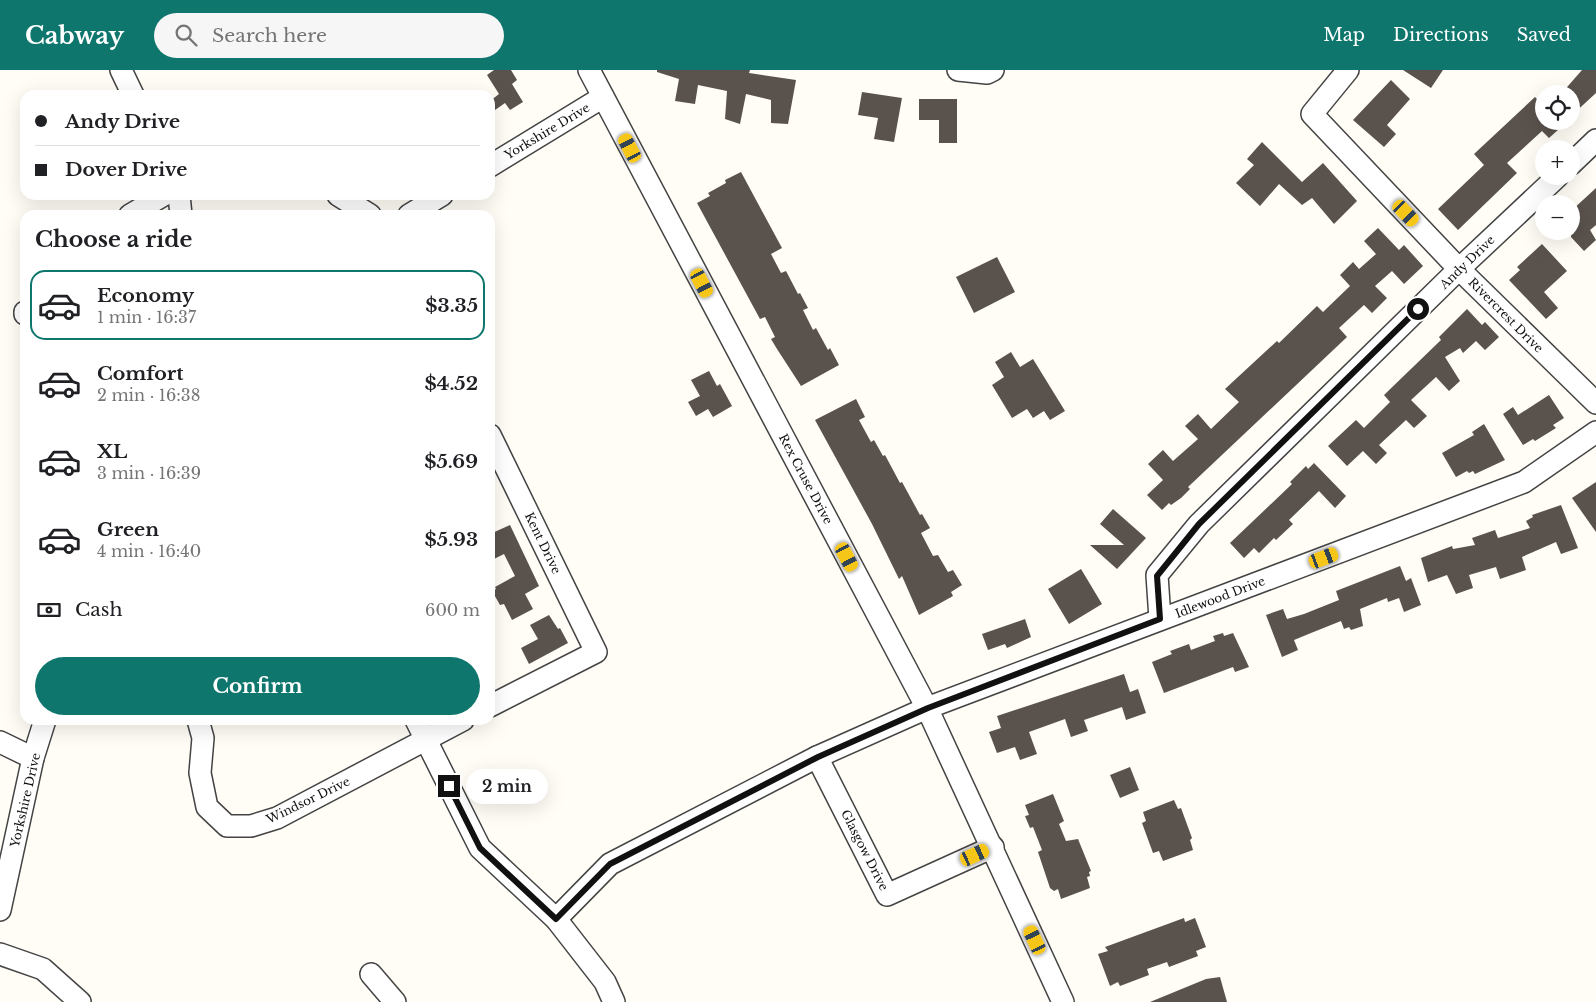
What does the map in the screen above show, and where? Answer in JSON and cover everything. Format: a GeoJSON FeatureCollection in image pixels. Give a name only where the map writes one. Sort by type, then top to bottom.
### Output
{"type":"FeatureCollection","features":[{"type":"Feature","properties":{"kind":"street"},"geometry":{"type":"LineString","coordinates":[[121,70],[131,90]]}},
{"type":"Feature","properties":{"kind":"street","name":"Rex Cruse Drive"},"geometry":{"type":"LineString","coordinates":[[589,70],[928,708],[1063,1002]]}},
{"type":"Feature","properties":{"kind":"street"},"geometry":{"type":"LineString","coordinates":[[958,70],[987,73],[993,70]]}},
{"type":"Feature","properties":{"kind":"street","name":"Rivercrest Drive"},"geometry":{"type":"LineString","coordinates":[[1348,70],[1312,114],[1459,269],[1596,404]]}},
{"type":"Feature","properties":{"kind":"street","name":"Yorkshire Drive"},"geometry":{"type":"LineString","coordinates":[[495,163],[603,97]]}},
{"type":"Feature","properties":{"kind":"street"},"geometry":{"type":"LineString","coordinates":[[1580,155],[1596,140]]}},
{"type":"Feature","properties":{"kind":"street","name":"Andy Drive"},"geometry":{"type":"LineString","coordinates":[[1160,619],[1157,576],[1199,524],[1459,269],[1548,185]]}},
{"type":"Feature","properties":{"kind":"street"},"geometry":{"type":"LineString","coordinates":[[138,210],[156,200]]}},
{"type":"Feature","properties":{"kind":"street"},"geometry":{"type":"LineString","coordinates":[[346,200],[362,210]]}},
{"type":"Feature","properties":{"kind":"street"},"geometry":{"type":"LineString","coordinates":[[417,210],[434,200]]}},
{"type":"Feature","properties":{"kind":"street","name":"Idlewood Drive"},"geometry":{"type":"LineString","coordinates":[[556,919],[610,864],[818,757],[928,708],[1524,482],[1596,432]]}},
{"type":"Feature","properties":{"kind":"street","name":"Kent Drive"},"geometry":{"type":"LineString","coordinates":[[495,444],[596,652],[495,703]]}},
{"type":"Feature","properties":{"kind":"street","name":"Yorkshire Drive"},"geometry":{"type":"LineString","coordinates":[[0,910],[33,758],[43,725]]}},
{"type":"Feature","properties":{"kind":"street","name":"Windsor Drive"},"geometry":{"type":"LineString","coordinates":[[199,725],[203,738],[200,773],[207,806],[227,826],[251,826],[277,818],[453,725]]}},
{"type":"Feature","properties":{"kind":"street"},"geometry":{"type":"LineString","coordinates":[[418,725],[480,848],[556,919],[606,982],[614,1002]]}},
{"type":"Feature","properties":{"kind":"street"},"geometry":{"type":"LineString","coordinates":[[0,742],[33,758]]}},
{"type":"Feature","properties":{"kind":"street","name":"Glasgow Drive"},"geometry":{"type":"LineString","coordinates":[[818,757],[887,895],[992,847]]}},
{"type":"Feature","properties":{"kind":"street"},"geometry":{"type":"LineString","coordinates":[[0,954],[43,969],[80,1002]]}},
{"type":"Feature","properties":{"kind":"street"},"geometry":{"type":"LineString","coordinates":[[371,974],[395,1002]]}},
{"type":"Feature","properties":{"kind":"building"},"geometry":{"type":"Polygon","coordinates":[[[494,70],[511,70],[517,80],[512,84],[523,102],[510,110],[505,103],[495,110],[495,97],[499,94],[487,75],[494,70]]]}},
{"type":"Feature","properties":{"kind":"building"},"geometry":{"type":"Polygon","coordinates":[[[657,70],[750,70],[749,73],[796,80],[788,124],[771,123],[771,100],[746,94],[740,124],[725,119],[727,91],[698,85],[695,104],[675,101],[679,79],[657,72],[657,70]]]}},
{"type":"Feature","properties":{"kind":"building"},"geometry":{"type":"Polygon","coordinates":[[[1403,70],[1443,70],[1431,88],[1403,70]]]}},
{"type":"Feature","properties":{"kind":"building"},"geometry":{"type":"Polygon","coordinates":[[[1582,70],[1596,70],[1596,93],[1580,108],[1580,85],[1569,85],[1582,70]]]}},
{"type":"Feature","properties":{"kind":"building"},"geometry":{"type":"Polygon","coordinates":[[[1391,80],[1410,99],[1387,125],[1396,134],[1384,147],[1353,120],[1391,80]]]}},
{"type":"Feature","properties":{"kind":"building"},"geometry":{"type":"Polygon","coordinates":[[[862,92],[902,98],[894,142],[874,139],[878,118],[858,115],[862,92]]]}},
{"type":"Feature","properties":{"kind":"building"},"geometry":{"type":"Polygon","coordinates":[[[1535,97],[1535,130],[1558,130],[1549,138],[1542,131],[1507,163],[1517,173],[1458,230],[1438,209],[1484,165],[1474,154],[1535,97]]]}},
{"type":"Feature","properties":{"kind":"building"},"geometry":{"type":"Polygon","coordinates":[[[919,99],[957,99],[957,143],[939,143],[939,120],[919,120],[919,99]]]}},
{"type":"Feature","properties":{"kind":"building"},"geometry":{"type":"Polygon","coordinates":[[[1262,142],[1302,182],[1323,163],[1357,201],[1334,224],[1312,198],[1302,205],[1279,184],[1260,206],[1236,183],[1254,165],[1247,159],[1262,142]]]}},
{"type":"Feature","properties":{"kind":"building"},"geometry":{"type":"Polygon","coordinates":[[[741,172],[782,248],[771,254],[781,273],[786,271],[798,294],[800,293],[808,308],[803,310],[813,330],[816,328],[839,365],[801,386],[771,339],[775,337],[765,317],[760,319],[697,203],[710,196],[708,193],[726,183],[725,180],[741,172]]]}},
{"type":"Feature","properties":{"kind":"building"},"geometry":{"type":"Polygon","coordinates":[[[1596,188],[1596,225],[1590,230],[1596,240],[1584,251],[1574,240],[1580,240],[1580,203],[1596,188]]]}},
{"type":"Feature","properties":{"kind":"building"},"geometry":{"type":"Polygon","coordinates":[[[1378,228],[1399,250],[1404,245],[1423,266],[1404,284],[1392,271],[1375,286],[1387,298],[1372,313],[1364,305],[1339,328],[1347,337],[1188,487],[1190,489],[1181,498],[1171,505],[1169,503],[1162,510],[1147,495],[1163,480],[1148,464],[1163,450],[1173,461],[1198,439],[1185,426],[1198,414],[1211,429],[1239,402],[1225,389],[1277,341],[1279,343],[1317,306],[1323,312],[1350,286],[1340,275],[1353,262],[1359,269],[1376,254],[1364,241],[1378,228]]]}},
{"type":"Feature","properties":{"kind":"building"},"geometry":{"type":"Polygon","coordinates":[[[1542,244],[1567,271],[1544,292],[1558,308],[1546,319],[1509,280],[1520,270],[1517,267],[1542,244]]]}},
{"type":"Feature","properties":{"kind":"building"},"geometry":{"type":"Polygon","coordinates":[[[997,257],[1015,292],[974,313],[956,277],[997,257]]]}},
{"type":"Feature","properties":{"kind":"building"},"geometry":{"type":"Polygon","coordinates":[[[1467,309],[1482,325],[1485,322],[1499,337],[1485,350],[1476,341],[1463,353],[1460,348],[1445,357],[1460,381],[1449,391],[1436,377],[1411,400],[1427,416],[1414,428],[1406,420],[1379,445],[1387,453],[1376,464],[1363,451],[1347,466],[1328,446],[1356,420],[1364,428],[1390,402],[1384,395],[1441,340],[1439,337],[1467,309]]]}},
{"type":"Feature","properties":{"kind":"building"},"geometry":{"type":"Polygon","coordinates":[[[1011,352],[1020,367],[1033,359],[1065,411],[1050,420],[1044,411],[1033,418],[1027,409],[1012,418],[992,385],[1004,377],[995,362],[1011,352]]]}},
{"type":"Feature","properties":{"kind":"building"},"geometry":{"type":"Polygon","coordinates":[[[709,371],[717,386],[720,384],[732,406],[713,417],[708,409],[696,416],[688,402],[700,396],[691,380],[709,371]]]}},
{"type":"Feature","properties":{"kind":"building"},"geometry":{"type":"Polygon","coordinates":[[[1549,395],[1564,418],[1553,425],[1556,428],[1535,441],[1533,439],[1523,445],[1503,414],[1513,407],[1518,415],[1549,395]]]}},
{"type":"Feature","properties":{"kind":"building"},"geometry":{"type":"Polygon","coordinates":[[[856,399],[865,417],[859,420],[871,442],[874,440],[883,456],[885,455],[900,483],[902,482],[920,515],[922,514],[930,528],[921,533],[933,556],[938,555],[948,572],[953,570],[962,585],[951,592],[953,596],[919,615],[902,576],[899,579],[872,524],[815,420],[856,399]]]}},
{"type":"Feature","properties":{"kind":"building"},"geometry":{"type":"Polygon","coordinates":[[[1484,424],[1505,460],[1475,474],[1473,471],[1469,473],[1467,471],[1456,477],[1442,453],[1474,435],[1472,432],[1484,424]]]}},
{"type":"Feature","properties":{"kind":"building"},"geometry":{"type":"Polygon","coordinates":[[[1314,463],[1346,496],[1335,508],[1319,491],[1289,520],[1293,524],[1276,540],[1274,538],[1259,553],[1254,548],[1244,558],[1230,543],[1292,484],[1290,482],[1306,466],[1308,469],[1314,463]]]}},
{"type":"Feature","properties":{"kind":"building"},"geometry":{"type":"Polygon","coordinates":[[[1596,482],[1596,532],[1572,498],[1596,482]]]}},
{"type":"Feature","properties":{"kind":"building"},"geometry":{"type":"Polygon","coordinates":[[[1561,505],[1578,548],[1561,554],[1556,542],[1522,557],[1526,570],[1500,579],[1496,567],[1469,575],[1473,588],[1456,594],[1447,575],[1428,582],[1421,558],[1452,546],[1453,549],[1475,545],[1472,538],[1495,530],[1498,538],[1530,528],[1526,521],[1533,517],[1532,515],[1561,505]]]}},
{"type":"Feature","properties":{"kind":"building"},"geometry":{"type":"Polygon","coordinates":[[[1113,509],[1146,538],[1117,569],[1090,545],[1124,545],[1100,524],[1113,509]]]}},
{"type":"Feature","properties":{"kind":"building"},"geometry":{"type":"Polygon","coordinates":[[[510,525],[539,586],[525,594],[533,609],[512,620],[504,604],[500,605],[495,596],[495,587],[515,576],[504,554],[495,558],[495,532],[510,525]]]}},
{"type":"Feature","properties":{"kind":"building"},"geometry":{"type":"Polygon","coordinates":[[[1400,566],[1406,581],[1411,578],[1421,605],[1404,612],[1399,598],[1388,602],[1387,598],[1360,609],[1363,626],[1351,630],[1349,627],[1344,629],[1341,621],[1294,640],[1298,650],[1282,657],[1266,615],[1283,609],[1287,619],[1304,614],[1339,600],[1336,591],[1400,566]]]}},
{"type":"Feature","properties":{"kind":"building"},"geometry":{"type":"Polygon","coordinates":[[[1081,569],[1102,604],[1069,624],[1048,589],[1081,569]]]}},
{"type":"Feature","properties":{"kind":"building"},"geometry":{"type":"Polygon","coordinates":[[[549,615],[558,629],[560,628],[568,643],[529,664],[521,648],[538,639],[530,625],[549,615]]]}},
{"type":"Feature","properties":{"kind":"building"},"geometry":{"type":"Polygon","coordinates":[[[1025,619],[1031,637],[1007,648],[1005,644],[988,650],[982,634],[1025,619]]]}},
{"type":"Feature","properties":{"kind":"building"},"geometry":{"type":"Polygon","coordinates":[[[1223,633],[1224,636],[1233,633],[1249,667],[1235,672],[1233,667],[1164,693],[1152,662],[1172,654],[1170,651],[1189,644],[1191,650],[1215,641],[1213,636],[1223,633]]]}},
{"type":"Feature","properties":{"kind":"building"},"geometry":{"type":"Polygon","coordinates":[[[1124,674],[1130,692],[1138,689],[1146,713],[1126,720],[1122,707],[1084,720],[1088,731],[1071,737],[1065,719],[1029,732],[1037,754],[1020,760],[1015,747],[997,753],[989,732],[1001,728],[997,716],[1124,674]]]}},
{"type":"Feature","properties":{"kind":"building"},"geometry":{"type":"Polygon","coordinates":[[[1130,767],[1139,790],[1120,798],[1110,775],[1130,767]]]}},
{"type":"Feature","properties":{"kind":"building"},"geometry":{"type":"Polygon","coordinates":[[[1053,794],[1064,821],[1059,824],[1066,841],[1078,839],[1091,871],[1089,872],[1090,876],[1087,877],[1090,888],[1061,899],[1058,889],[1054,891],[1050,888],[1038,852],[1042,850],[1033,827],[1030,828],[1025,816],[1029,815],[1025,805],[1053,794]]]}},
{"type":"Feature","properties":{"kind":"building"},"geometry":{"type":"Polygon","coordinates":[[[1174,800],[1178,809],[1181,808],[1192,838],[1190,840],[1193,850],[1163,861],[1159,851],[1153,853],[1142,823],[1146,821],[1143,812],[1174,800]]]}},
{"type":"Feature","properties":{"kind":"building"},"geometry":{"type":"Polygon","coordinates":[[[1184,918],[1185,922],[1195,918],[1206,947],[1196,951],[1198,956],[1169,967],[1167,962],[1147,969],[1149,975],[1120,986],[1118,982],[1110,986],[1098,954],[1108,951],[1105,947],[1184,918]]]}},
{"type":"Feature","properties":{"kind":"building"},"geometry":{"type":"Polygon","coordinates":[[[1220,977],[1227,1002],[1150,1002],[1206,979],[1220,977]]]}},
{"type":"Feature","properties":{"kind":"route"},"geometry":{"type":"LineString","coordinates":[[449,786],[480,848],[556,919],[610,864],[818,757],[928,708],[1160,619],[1157,576],[1199,524],[1418,309]]}}]}
